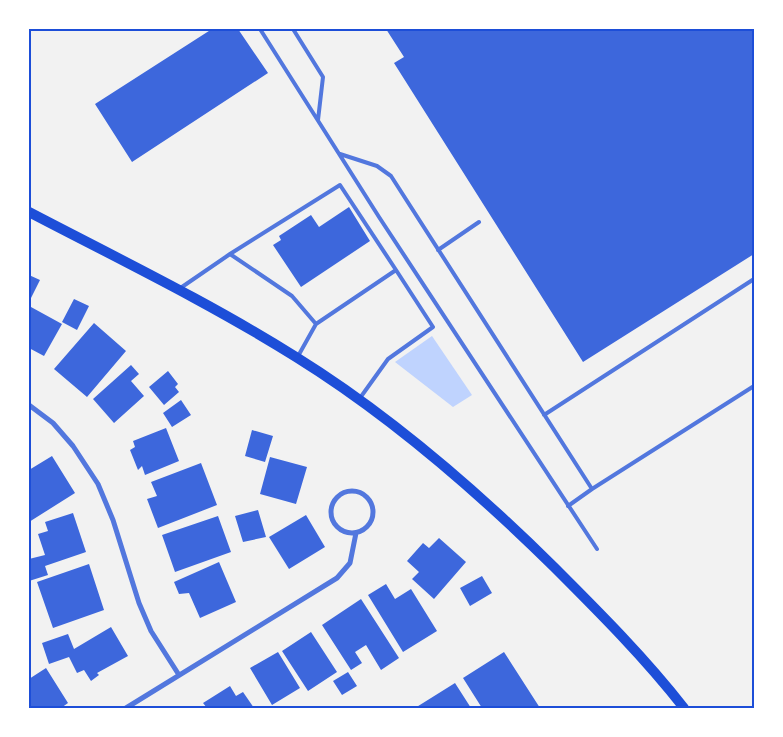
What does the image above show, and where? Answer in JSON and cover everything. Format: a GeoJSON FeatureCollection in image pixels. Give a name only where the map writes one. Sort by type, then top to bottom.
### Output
{"type":"FeatureCollection","features":[{"type":"Feature","properties":{"kind":"main road"},"geometry":{"type":"LineString","coordinates":[[29,212],[179,289],[297,358],[359,400],[430,453],[496,510],[598,612],[684,708]]}},
{"type":"Feature","properties":{"kind":"street"},"geometry":{"type":"LineString","coordinates":[[29,405],[53,423],[73,446],[98,484],[113,520],[139,603],[151,631],[179,675]]}},
{"type":"Feature","properties":{"kind":"street"},"geometry":{"type":"LineString","coordinates":[[348,492],[362,494],[372,505],[372,519],[363,530],[356,533],[343,531],[338,528],[332,516],[333,503],[337,498],[348,492]]}},
{"type":"Feature","properties":{"kind":"street"},"geometry":{"type":"LineString","coordinates":[[126,708],[337,578],[350,563],[356,533]]}},
{"type":"Feature","properties":{"kind":"lane"},"geometry":{"type":"LineString","coordinates":[[260,29],[597,549]]}},
{"type":"Feature","properties":{"kind":"lane"},"geometry":{"type":"LineString","coordinates":[[294,29],[323,77],[318,120]]}},
{"type":"Feature","properties":{"kind":"lane"},"geometry":{"type":"LineString","coordinates":[[340,154],[377,166],[391,176],[592,489]]}},
{"type":"Feature","properties":{"kind":"lane"},"geometry":{"type":"LineString","coordinates":[[179,289],[230,254],[340,186],[433,327],[388,359],[359,400]]}},
{"type":"Feature","properties":{"kind":"lane"},"geometry":{"type":"LineString","coordinates":[[438,250],[479,222]]}},
{"type":"Feature","properties":{"kind":"lane"},"geometry":{"type":"LineString","coordinates":[[230,254],[292,296],[316,324]]}},
{"type":"Feature","properties":{"kind":"lane"},"geometry":{"type":"LineString","coordinates":[[297,358],[316,324],[396,270]]}},
{"type":"Feature","properties":{"kind":"lane"},"geometry":{"type":"LineString","coordinates":[[544,415],[754,279]]}},
{"type":"Feature","properties":{"kind":"lane"},"geometry":{"type":"LineString","coordinates":[[568,506],[754,386]]}},
{"type":"Feature","properties":{"kind":"water"},"geometry":{"type":"Polygon","coordinates":[[[432,336],[472,395],[453,407],[395,362],[432,336]]]}},
{"type":"Feature","properties":{"kind":"building"},"geometry":{"type":"Polygon","coordinates":[[[212,29],[238,29],[268,73],[132,162],[95,104],[212,29]]]}},
{"type":"Feature","properties":{"kind":"building"},"geometry":{"type":"Polygon","coordinates":[[[386,29],[754,29],[754,254],[583,362],[394,63],[404,57],[386,29]]]}},
{"type":"Feature","properties":{"kind":"building"},"geometry":{"type":"Polygon","coordinates":[[[349,207],[370,241],[301,287],[273,245],[281,240],[279,236],[311,215],[319,227],[349,207]]]}},
{"type":"Feature","properties":{"kind":"building"},"geometry":{"type":"Polygon","coordinates":[[[29,275],[40,280],[30,300],[29,300],[29,275]]]}},
{"type":"Feature","properties":{"kind":"building"},"geometry":{"type":"Polygon","coordinates":[[[74,299],[89,306],[77,330],[62,322],[74,299]]]}},
{"type":"Feature","properties":{"kind":"building"},"geometry":{"type":"Polygon","coordinates":[[[31,307],[62,324],[44,356],[29,348],[29,311],[31,307]]]}},
{"type":"Feature","properties":{"kind":"building"},"geometry":{"type":"Polygon","coordinates":[[[94,323],[126,351],[87,397],[54,369],[94,323]]]}},
{"type":"Feature","properties":{"kind":"building"},"geometry":{"type":"Polygon","coordinates":[[[131,365],[139,374],[131,381],[144,396],[114,423],[93,399],[131,365]]]}},
{"type":"Feature","properties":{"kind":"building"},"geometry":{"type":"Polygon","coordinates":[[[168,371],[178,384],[175,387],[179,392],[164,405],[149,387],[168,371]]]}},
{"type":"Feature","properties":{"kind":"building"},"geometry":{"type":"Polygon","coordinates":[[[181,400],[191,415],[172,427],[163,413],[181,400]]]}},
{"type":"Feature","properties":{"kind":"building"},"geometry":{"type":"Polygon","coordinates":[[[166,428],[179,461],[145,475],[142,466],[138,470],[130,450],[135,447],[133,441],[166,428]]]}},
{"type":"Feature","properties":{"kind":"building"},"geometry":{"type":"Polygon","coordinates":[[[252,430],[273,436],[265,462],[245,456],[252,430]]]}},
{"type":"Feature","properties":{"kind":"building"},"geometry":{"type":"Polygon","coordinates":[[[52,456],[75,493],[29,522],[29,470],[52,456]]]}},
{"type":"Feature","properties":{"kind":"building"},"geometry":{"type":"Polygon","coordinates":[[[270,457],[307,467],[296,504],[260,494],[270,457]]]}},
{"type":"Feature","properties":{"kind":"building"},"geometry":{"type":"Polygon","coordinates":[[[201,463],[217,505],[158,528],[147,499],[157,496],[151,482],[201,463]]]}},
{"type":"Feature","properties":{"kind":"building"},"geometry":{"type":"Polygon","coordinates":[[[258,510],[266,537],[243,542],[235,516],[258,510]]]}},
{"type":"Feature","properties":{"kind":"building"},"geometry":{"type":"Polygon","coordinates":[[[73,513],[86,552],[45,566],[48,575],[29,581],[29,559],[45,555],[38,534],[48,531],[45,522],[73,513]]]}},
{"type":"Feature","properties":{"kind":"building"},"geometry":{"type":"Polygon","coordinates":[[[306,515],[325,547],[289,569],[269,537],[306,515]]]}},
{"type":"Feature","properties":{"kind":"building"},"geometry":{"type":"Polygon","coordinates":[[[218,516],[231,552],[175,572],[162,535],[218,516]]]}},
{"type":"Feature","properties":{"kind":"building"},"geometry":{"type":"Polygon","coordinates":[[[439,538],[466,562],[434,599],[412,579],[419,572],[407,561],[423,543],[429,548],[439,538]]]}},
{"type":"Feature","properties":{"kind":"building"},"geometry":{"type":"Polygon","coordinates":[[[219,562],[236,602],[200,618],[189,593],[179,594],[174,582],[219,562]]]}},
{"type":"Feature","properties":{"kind":"building"},"geometry":{"type":"Polygon","coordinates":[[[89,564],[104,610],[53,628],[37,582],[89,564]]]}},
{"type":"Feature","properties":{"kind":"building"},"geometry":{"type":"Polygon","coordinates":[[[482,576],[492,593],[470,606],[460,588],[482,576]]]}},
{"type":"Feature","properties":{"kind":"building"},"geometry":{"type":"Polygon","coordinates":[[[386,584],[395,599],[411,589],[437,631],[403,652],[368,595],[386,584]]]}},
{"type":"Feature","properties":{"kind":"building"},"geometry":{"type":"Polygon","coordinates":[[[361,599],[399,658],[381,670],[366,645],[355,652],[362,663],[351,670],[322,625],[361,599]]]}},
{"type":"Feature","properties":{"kind":"building"},"geometry":{"type":"Polygon","coordinates":[[[111,627],[128,656],[97,673],[99,675],[91,681],[84,670],[77,673],[69,657],[49,664],[42,643],[68,634],[74,649],[111,627]]]}},
{"type":"Feature","properties":{"kind":"building"},"geometry":{"type":"Polygon","coordinates":[[[311,632],[337,672],[308,691],[282,651],[311,632]]]}},
{"type":"Feature","properties":{"kind":"building"},"geometry":{"type":"Polygon","coordinates":[[[278,652],[300,688],[272,705],[250,668],[278,652]]]}},
{"type":"Feature","properties":{"kind":"building"},"geometry":{"type":"Polygon","coordinates":[[[504,652],[540,708],[482,708],[463,678],[504,652]]]}},
{"type":"Feature","properties":{"kind":"building"},"geometry":{"type":"Polygon","coordinates":[[[46,668],[68,703],[61,708],[32,708],[29,703],[29,679],[46,668]]]}},
{"type":"Feature","properties":{"kind":"building"},"geometry":{"type":"Polygon","coordinates":[[[348,672],[357,686],[342,695],[333,681],[348,672]]]}},
{"type":"Feature","properties":{"kind":"building"},"geometry":{"type":"Polygon","coordinates":[[[455,683],[471,708],[415,708],[455,683]]]}},
{"type":"Feature","properties":{"kind":"building"},"geometry":{"type":"Polygon","coordinates":[[[230,686],[236,696],[243,692],[254,708],[207,708],[203,703],[230,686]]]}}]}
